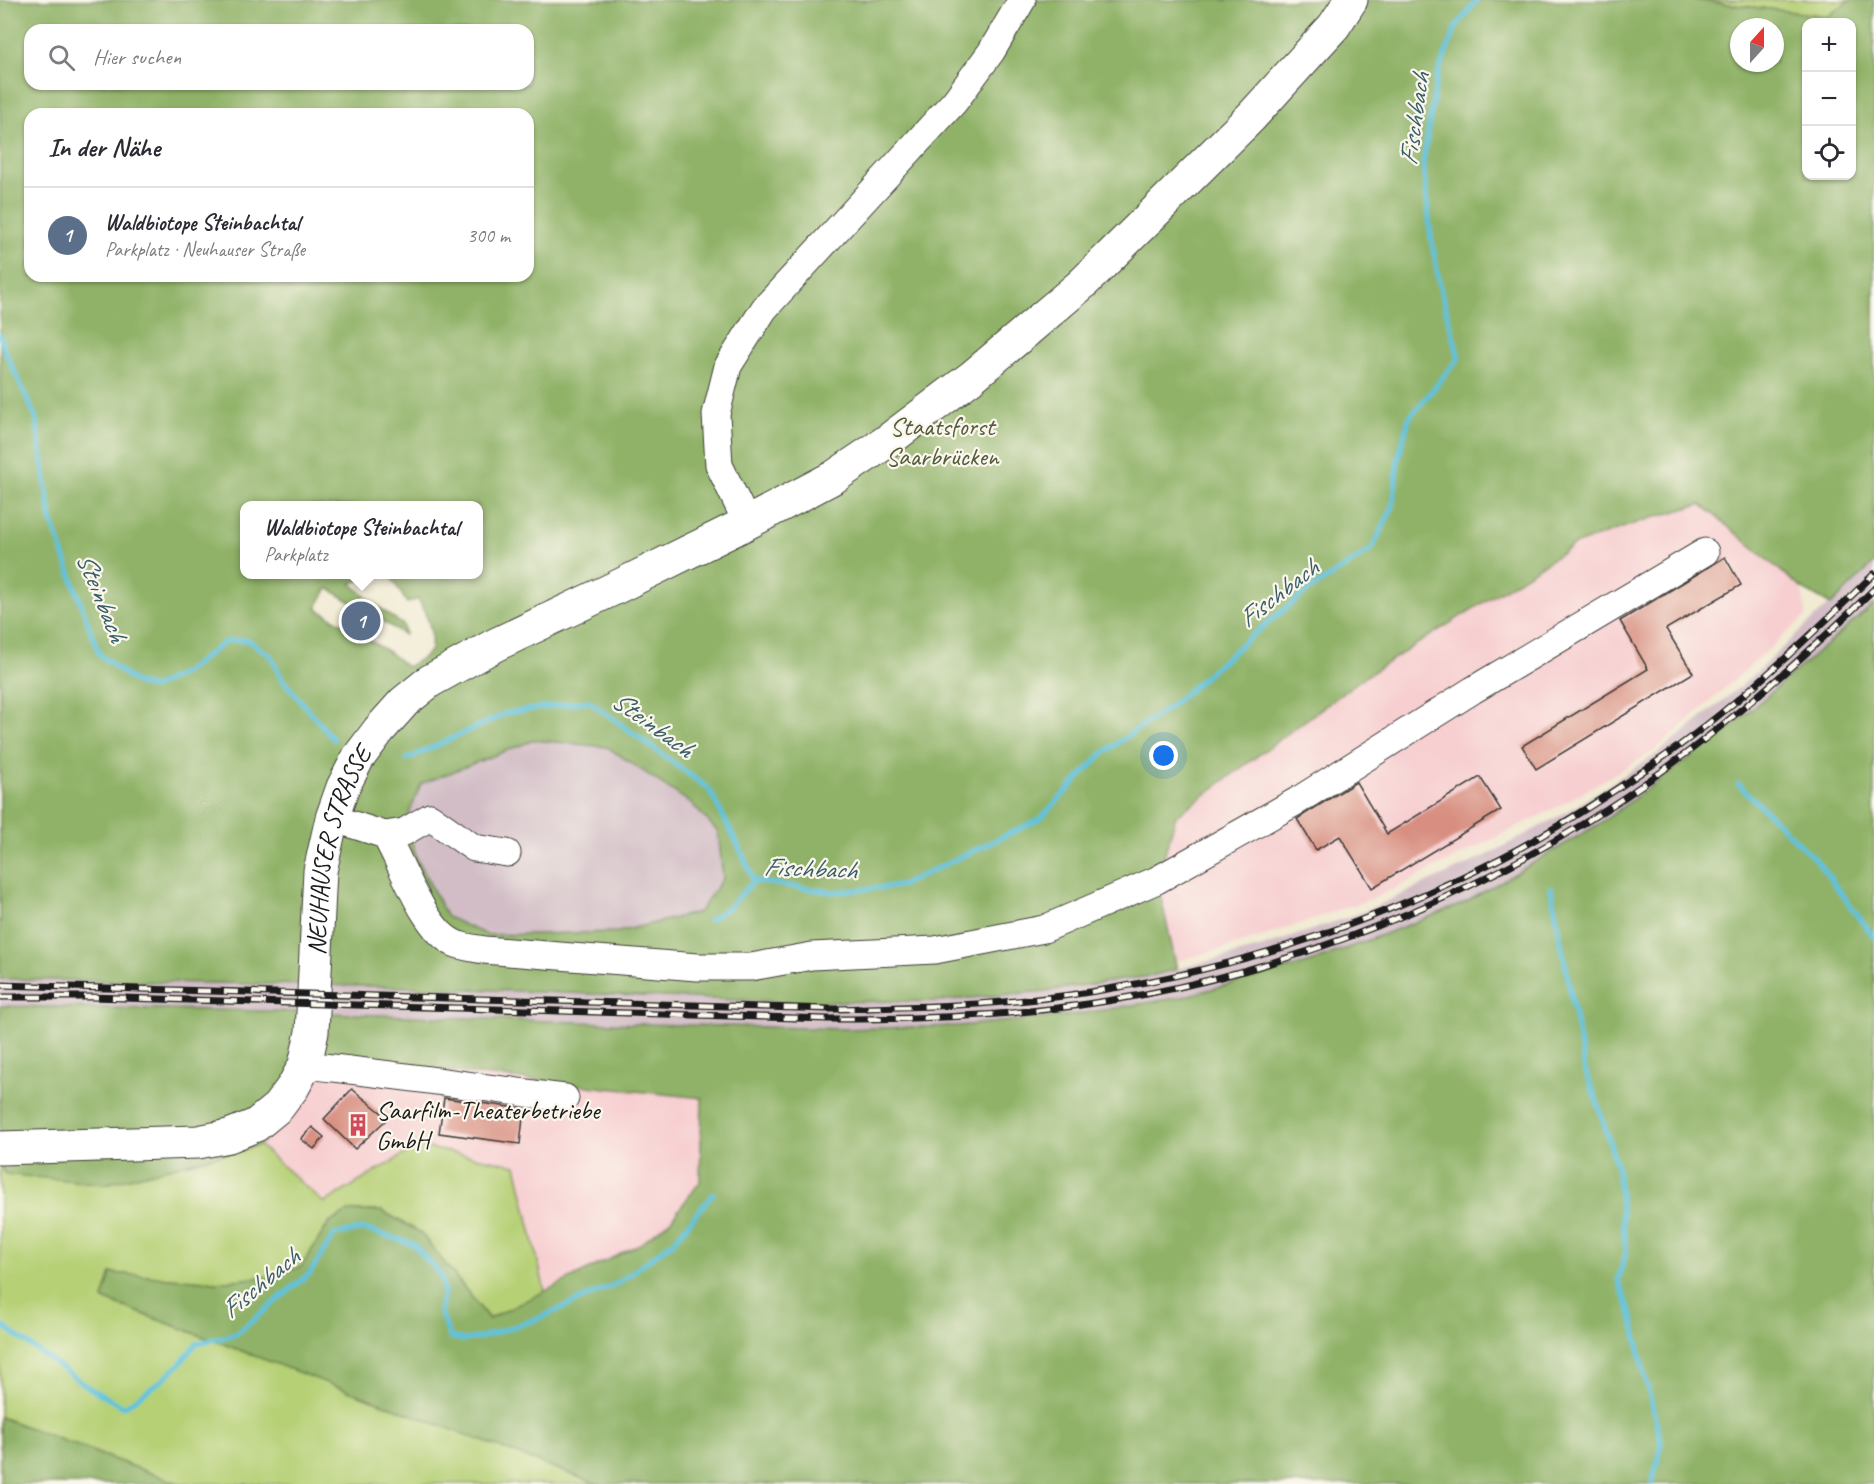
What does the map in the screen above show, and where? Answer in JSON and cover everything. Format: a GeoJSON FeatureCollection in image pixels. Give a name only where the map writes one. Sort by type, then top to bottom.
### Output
{"type":"FeatureCollection","features":[{"type":"Feature","properties":{"kind":"main road","name":"NEUHAUSER STRASSE"},"geometry":{"type":"LineString","coordinates":[[0,1148],[198,1142],[229,1136],[256,1125],[278,1107],[293,1087],[305,1065],[312,1032],[320,871],[332,818],[343,787],[358,758],[379,730],[405,702],[430,681],[495,645],[613,590],[747,523],[834,477],[886,442],[972,377],[1064,300],[1251,117],[1334,26],[1351,0]]}},
{"type":"Feature","properties":{"kind":"street"},"geometry":{"type":"LineString","coordinates":[[747,523],[719,465],[716,414],[728,366],[764,309],[955,101],[991,52],[1022,0]]}},
{"type":"Feature","properties":{"kind":"street"},"geometry":{"type":"LineString","coordinates":[[386,835],[414,892],[438,931],[452,942],[483,950],[697,967],[751,968],[812,956],[935,950],[1044,930],[1157,880],[1260,823],[1473,690],[1705,552]]}},
{"type":"Feature","properties":{"kind":"street"},"geometry":{"type":"LineString","coordinates":[[332,818],[386,835],[404,832],[430,817],[474,848],[507,853]]}},
{"type":"Feature","properties":{"kind":"street"},"geometry":{"type":"LineString","coordinates":[[305,1065],[369,1071],[565,1098]]}},
{"type":"Feature","properties":{"kind":"shaded area"},"geometry":{"type":"Polygon","coordinates":[[[1702,504],[1801,588],[1807,615],[1654,751],[1561,805],[1377,897],[1261,937],[1174,962],[1157,880],[1176,816],[1363,678],[1574,545],[1642,521],[1702,504]]]}},
{"type":"Feature","properties":{"kind":"shaded area"},"geometry":{"type":"Polygon","coordinates":[[[1874,563],[1874,604],[1719,737],[1599,824],[1463,904],[1308,963],[1182,997],[1073,1015],[959,1026],[844,1029],[269,1011],[0,1006],[0,979],[414,987],[789,1002],[938,1001],[1045,991],[1150,976],[1263,947],[1365,911],[1484,857],[1570,810],[1659,752],[1741,686],[1874,563]]]}},
{"type":"Feature","properties":{"kind":"shaded area"},"geometry":{"type":"Polygon","coordinates":[[[534,740],[607,747],[692,804],[718,832],[723,878],[699,912],[618,932],[487,935],[447,918],[416,857],[406,821],[421,784],[534,740]]]}},
{"type":"Feature","properties":{"kind":"shaded area"},"geometry":{"type":"Polygon","coordinates":[[[327,1059],[702,1098],[700,1182],[670,1221],[640,1244],[545,1292],[532,1238],[418,1146],[324,1203],[259,1145],[290,1118],[327,1059]]]}},
{"type":"Feature","properties":{"kind":"green space","name":"Staatsforst Saarbrücken"},"geometry":{"type":"Polygon","coordinates":[[[0,0],[1692,0],[1828,16],[1850,0],[1874,0],[1874,563],[1831,605],[1801,588],[1701,504],[1642,521],[1574,545],[1363,678],[1176,816],[1157,880],[1177,969],[1150,976],[1045,991],[938,1001],[789,1002],[414,987],[0,979],[0,0]],[[240,501],[240,579],[363,579],[351,583],[369,600],[403,625],[405,635],[328,588],[316,608],[389,652],[407,667],[423,658],[431,650],[430,629],[418,599],[407,603],[392,579],[483,579],[483,501],[240,501]],[[534,740],[421,784],[406,821],[416,857],[447,917],[487,935],[618,932],[699,912],[723,878],[718,832],[692,804],[607,747],[534,740]]]}},
{"type":"Feature","properties":{"kind":"green space"},"geometry":{"type":"Polygon","coordinates":[[[1692,0],[1850,0],[1828,16],[1692,0]]]}},
{"type":"Feature","properties":{"kind":"green space"},"geometry":{"type":"Polygon","coordinates":[[[1874,604],[1874,1484],[597,1484],[103,1299],[111,1273],[216,1282],[274,1276],[301,1267],[329,1223],[349,1211],[382,1211],[420,1232],[489,1319],[640,1244],[670,1221],[700,1182],[702,1098],[328,1059],[314,1085],[290,1118],[259,1145],[105,1184],[5,1174],[0,1163],[0,1006],[269,1011],[844,1029],[959,1026],[1073,1015],[1182,997],[1308,963],[1463,904],[1599,824],[1719,737],[1874,604]]]}},
{"type":"Feature","properties":{"kind":"green space"},"geometry":{"type":"Polygon","coordinates":[[[259,1145],[324,1203],[418,1146],[516,1165],[545,1292],[489,1319],[420,1232],[382,1211],[349,1211],[329,1223],[301,1267],[274,1276],[216,1282],[112,1273],[103,1299],[597,1484],[180,1484],[0,1417],[0,1163],[105,1184],[259,1145]]]}},
{"type":"Feature","properties":{"kind":"green space"},"geometry":{"type":"Polygon","coordinates":[[[0,1417],[180,1484],[0,1484],[0,1417]]]}},
{"type":"Feature","properties":{"kind":"building"},"geometry":{"type":"Polygon","coordinates":[[[1725,557],[1741,585],[1666,629],[1693,673],[1536,769],[1522,746],[1648,669],[1620,621],[1725,557]]]}},
{"type":"Feature","properties":{"kind":"building"},"geometry":{"type":"Polygon","coordinates":[[[1480,777],[1501,810],[1372,888],[1340,836],[1316,850],[1297,819],[1356,782],[1387,834],[1480,777]]]}},
{"type":"Feature","properties":{"kind":"building","name":"Saarfilm-Theaterbetriebe GmbH"},"geometry":{"type":"Polygon","coordinates":[[[352,1089],[388,1118],[355,1149],[324,1119],[352,1089]]]}},
{"type":"Feature","properties":{"kind":"building"},"geometry":{"type":"Polygon","coordinates":[[[444,1098],[524,1109],[520,1144],[439,1133],[444,1098]]]}},
{"type":"Feature","properties":{"kind":"building"},"geometry":{"type":"Polygon","coordinates":[[[312,1127],[324,1137],[314,1149],[301,1139],[312,1127]]]}},
{"type":"Feature","properties":{"kind":"waterway","name":"Fischbach"},"geometry":{"type":"LineString","coordinates":[[709,920],[729,907],[754,881],[833,892],[900,886],[1040,819],[1102,754],[1172,705],[1305,593],[1372,549],[1393,506],[1398,460],[1409,418],[1459,358],[1441,291],[1431,237],[1423,163],[1437,76],[1456,27],[1477,0]]}},
{"type":"Feature","properties":{"kind":"waterway","name":"Steinbach"},"geometry":{"type":"LineString","coordinates":[[0,335],[4,349],[36,418],[51,519],[99,654],[136,683],[152,688],[184,673],[226,641],[248,640],[271,656],[282,679],[333,739]]}},
{"type":"Feature","properties":{"kind":"waterway","name":"Steinbach"},"geometry":{"type":"LineString","coordinates":[[407,759],[507,713],[589,701],[709,789],[754,881]]}},
{"type":"Feature","properties":{"kind":"waterway"},"geometry":{"type":"LineString","coordinates":[[1738,784],[1817,861],[1874,937]]}},
{"type":"Feature","properties":{"kind":"waterway"},"geometry":{"type":"LineString","coordinates":[[1551,888],[1585,1070],[1617,1167],[1626,1253],[1618,1280],[1632,1316],[1662,1444],[1652,1484]]}},
{"type":"Feature","properties":{"kind":"waterway","name":"Fischbach"},"geometry":{"type":"LineString","coordinates":[[0,1324],[91,1389],[124,1407],[161,1381],[179,1365],[196,1344],[236,1334],[310,1273],[334,1235],[364,1229],[413,1244],[440,1274],[444,1292],[440,1311],[450,1337],[463,1340],[479,1338],[537,1319],[618,1283],[674,1241],[713,1194]]}},
{"type":"Feature","properties":{"kind":"railway"},"geometry":{"type":"LineString","coordinates":[[0,985],[830,1009],[1010,1002],[1070,995],[1175,976],[1278,949],[1379,913],[1477,870],[1545,834],[1631,779],[1711,722],[1794,650],[1874,574]]}},
{"type":"Feature","properties":{"kind":"railway"},"geometry":{"type":"LineString","coordinates":[[0,997],[91,997],[874,1019],[1010,1013],[1096,1003],[1182,986],[1267,964],[1351,936],[1433,903],[1513,864],[1589,820],[1661,772],[1744,707],[1823,638],[1874,589]]}},
{"type":"Feature","properties":{"kind":"place","name":"Waldbiotope Steinbachtal"},"geometry":{"type":"Point","coordinates":[361,621]}},
{"type":"Feature","properties":{"kind":"place","name":"Saarfilm-Theaterbetriebe GmbH"},"geometry":{"type":"Point","coordinates":[358,1125]}}]}
